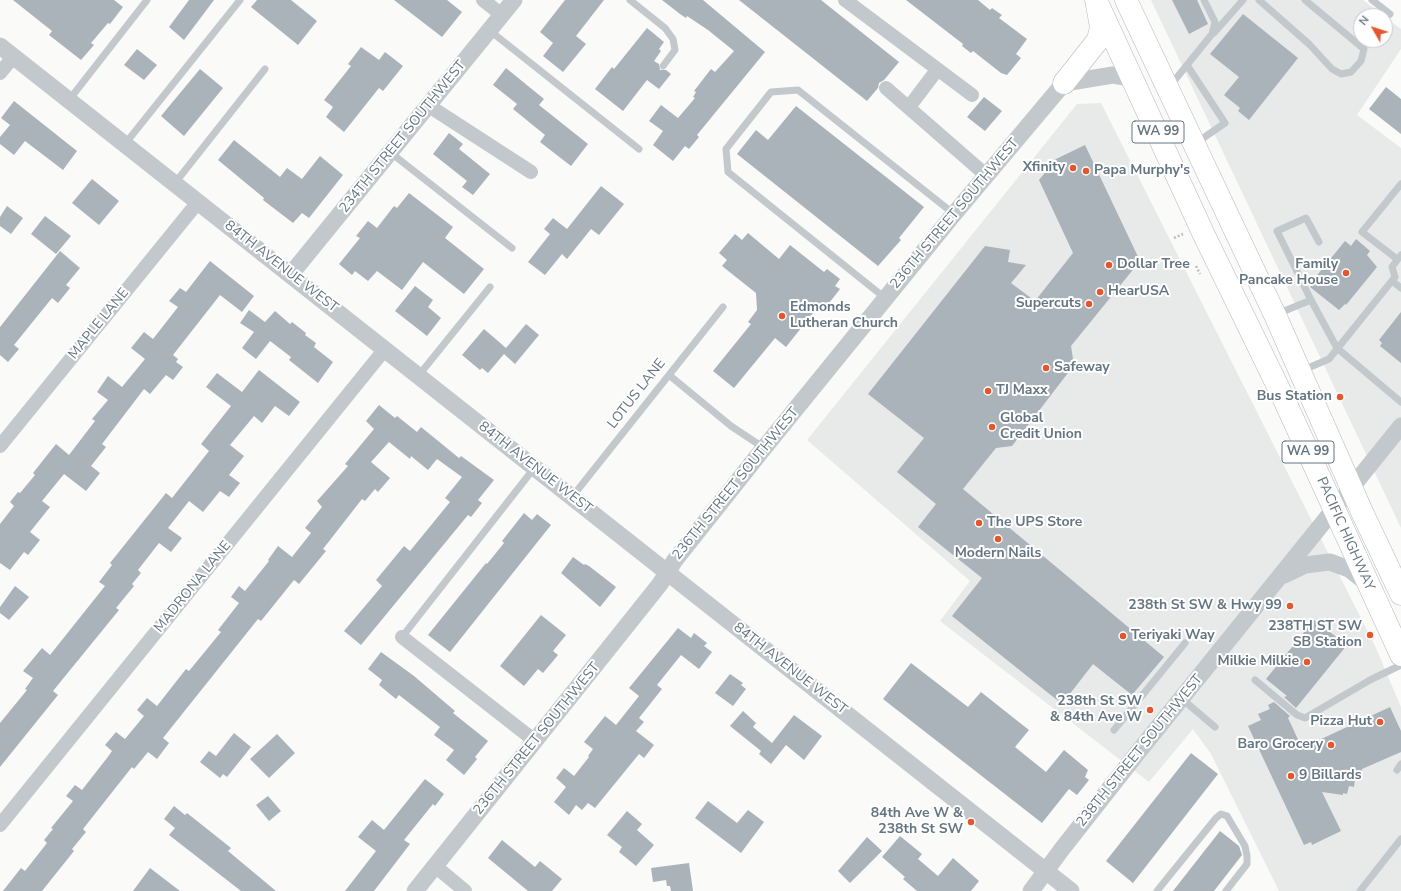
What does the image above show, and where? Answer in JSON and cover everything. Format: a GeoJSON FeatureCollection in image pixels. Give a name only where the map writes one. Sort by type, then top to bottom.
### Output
{"type":"FeatureCollection","features":[{"type":"Feature","properties":{"kind":"main road","name":"PACIFIC HIGHWAY"},"geometry":{"type":"LineString","coordinates":[[1116,1],[1131,78],[1170,158],[1204,235],[1282,395],[1401,654]]}},
{"type":"Feature","properties":{"kind":"main road","name":"PACIFIC HIGHWAY"},"geometry":{"type":"LineString","coordinates":[[1116,1],[1168,89],[1195,144],[1301,371],[1401,594]]}},
{"type":"Feature","properties":{"kind":"main road"},"geometry":{"type":"LineString","coordinates":[[1064,83],[1098,40],[1101,27],[1116,1]]}},
{"type":"Feature","properties":{"kind":"street"},"geometry":{"type":"LineString","coordinates":[[483,0],[502,15]]}},
{"type":"Feature","properties":{"kind":"street","name":"234TH STREET SOUTHWEST"},"geometry":{"type":"LineString","coordinates":[[291,274],[514,0]]}},
{"type":"Feature","properties":{"kind":"street"},"geometry":{"type":"LineString","coordinates":[[845,0],[972,95]]}},
{"type":"Feature","properties":{"kind":"street","name":"84TH AVENUE WEST"},"geometry":{"type":"LineString","coordinates":[[0,46],[291,274],[667,573],[1071,891]]}},
{"type":"Feature","properties":{"kind":"street"},"geometry":{"type":"LineString","coordinates":[[0,73],[14,56]]}},
{"type":"Feature","properties":{"kind":"street"},"geometry":{"type":"LineString","coordinates":[[909,107],[937,70]]}},
{"type":"Feature","properties":{"kind":"street"},"geometry":{"type":"LineString","coordinates":[[1064,83],[1113,75],[1131,78]]}},
{"type":"Feature","properties":{"kind":"street","name":"236TH STREET SOUTHWEST"},"geometry":{"type":"LineString","coordinates":[[415,891],[535,741],[764,448],[954,214],[1064,83]]}},
{"type":"Feature","properties":{"kind":"street"},"geometry":{"type":"LineString","coordinates":[[886,88],[987,176]]}},
{"type":"Feature","properties":{"kind":"street"},"geometry":{"type":"LineString","coordinates":[[429,106],[530,172]]}},
{"type":"Feature","properties":{"kind":"street","name":"MAPLE LANE"},"geometry":{"type":"LineString","coordinates":[[0,446],[198,202]]}},
{"type":"Feature","properties":{"kind":"street","name":"MADRONA LANE"},"geometry":{"type":"LineString","coordinates":[[0,825],[385,349]]}},
{"type":"Feature","properties":{"kind":"street","name":"238TH STREET SOUTHWEST"},"geometry":{"type":"LineString","coordinates":[[1031,891],[1045,871],[1401,426]]}},
{"type":"Feature","properties":{"kind":"street"},"geometry":{"type":"LineString","coordinates":[[1280,577],[1305,565],[1330,562],[1349,569],[1368,584]]}},
{"type":"Feature","properties":{"kind":"street"},"geometry":{"type":"LineString","coordinates":[[402,637],[535,741]]}},
{"type":"Feature","properties":{"kind":"street"},"geometry":{"type":"LineString","coordinates":[[435,866],[465,891]]}},
{"type":"Feature","properties":{"kind":"lane"},"geometry":{"type":"LineString","coordinates":[[69,100],[148,0]]}},
{"type":"Feature","properties":{"kind":"lane"},"geometry":{"type":"LineString","coordinates":[[125,144],[240,0]]}},
{"type":"Feature","properties":{"kind":"lane"},"geometry":{"type":"LineString","coordinates":[[630,0],[665,28],[673,39],[675,50],[664,66]]}},
{"type":"Feature","properties":{"kind":"lane"},"geometry":{"type":"LineString","coordinates":[[1204,0],[1215,22],[1212,34]]}},
{"type":"Feature","properties":{"kind":"lane"},"geometry":{"type":"LineString","coordinates":[[1168,89],[1212,34],[1243,0]]}},
{"type":"Feature","properties":{"kind":"lane"},"geometry":{"type":"LineString","coordinates":[[1259,0],[1309,44],[1332,69],[1342,74],[1351,72],[1360,61],[1364,49],[1306,0]]}},
{"type":"Feature","properties":{"kind":"lane"},"geometry":{"type":"LineString","coordinates":[[1372,0],[1382,8]]}},
{"type":"Feature","properties":{"kind":"lane"},"geometry":{"type":"LineString","coordinates":[[490,30],[640,149]]}},
{"type":"Feature","properties":{"kind":"lane"},"geometry":{"type":"LineString","coordinates":[[1187,65],[1225,123],[1195,144]]}},
{"type":"Feature","properties":{"kind":"lane"},"geometry":{"type":"LineString","coordinates":[[175,183],[265,69]]}},
{"type":"Feature","properties":{"kind":"lane"},"geometry":{"type":"LineString","coordinates":[[885,298],[728,172],[726,149],[771,92],[798,90],[954,214]]}},
{"type":"Feature","properties":{"kind":"lane"},"geometry":{"type":"LineString","coordinates":[[390,153],[512,248]]}},
{"type":"Feature","properties":{"kind":"lane"},"geometry":{"type":"LineString","coordinates":[[1301,371],[1329,359],[1395,277],[1392,266],[1399,257],[1362,232],[1401,184]]}},
{"type":"Feature","properties":{"kind":"lane"},"geometry":{"type":"LineString","coordinates":[[1319,242],[1306,218],[1278,231],[1311,300],[1337,348],[1401,402]]}},
{"type":"Feature","properties":{"kind":"lane"},"geometry":{"type":"LineString","coordinates":[[1392,281],[1401,288]]}},
{"type":"Feature","properties":{"kind":"lane"},"geometry":{"type":"LineString","coordinates":[[419,375],[490,287]]}},
{"type":"Feature","properties":{"kind":"lane"},"geometry":{"type":"LineString","coordinates":[[1275,315],[1311,300]]}},
{"type":"Feature","properties":{"kind":"lane","name":"LOTUS LANE"},"geometry":{"type":"LineString","coordinates":[[572,497],[723,307]]}},
{"type":"Feature","properties":{"kind":"lane"},"geometry":{"type":"LineString","coordinates":[[668,375],[732,426],[764,448]]}},
{"type":"Feature","properties":{"kind":"lane"},"geometry":{"type":"LineString","coordinates":[[402,637],[535,467]]}},
{"type":"Feature","properties":{"kind":"lane"},"geometry":{"type":"LineString","coordinates":[[1114,730],[1185,643]]}},
{"type":"Feature","properties":{"kind":"lane"},"geometry":{"type":"LineString","coordinates":[[1255,680],[1297,715],[1305,718],[1370,680],[1401,665]]}},
{"type":"Feature","properties":{"kind":"lane"},"geometry":{"type":"LineString","coordinates":[[1182,699],[1215,727]]}},
{"type":"Feature","properties":{"kind":"lane"},"geometry":{"type":"LineString","coordinates":[[1157,891],[1216,818],[1221,814],[1227,816],[1245,846],[1247,856],[1247,864],[1226,891]]}},
{"type":"Feature","properties":{"kind":"lane"},"geometry":{"type":"LineString","coordinates":[[1360,891],[1401,839]]}},
{"type":"Feature","properties":{"kind":"path"},"geometry":{"type":"LineString","coordinates":[[1174,238],[1183,234]]}},
{"type":"Feature","properties":{"kind":"path"},"geometry":{"type":"LineString","coordinates":[[1196,266],[1200,274]]}},
{"type":"Feature","properties":{"kind":"shaded area"},"geometry":{"type":"Polygon","coordinates":[[[1151,0],[1363,0],[1374,8],[1353,8],[1353,48],[1393,48],[1393,23],[1401,29],[1401,49],[1357,115],[1401,148],[1401,528],[1151,0]]]}},
{"type":"Feature","properties":{"kind":"shaded area"},"geometry":{"type":"Polygon","coordinates":[[[1101,103],[1375,646],[1401,707],[1401,891],[1279,891],[1211,754],[1193,729],[1149,782],[940,621],[970,581],[807,440],[1077,104],[1101,103]]]}},
{"type":"Feature","properties":{"kind":"building"},"geometry":{"type":"Polygon","coordinates":[[[13,0],[114,0],[123,7],[110,24],[108,23],[91,43],[94,45],[81,60],[49,35],[52,31],[13,0]]]}},
{"type":"Feature","properties":{"kind":"building"},"geometry":{"type":"Polygon","coordinates":[[[189,0],[214,0],[184,40],[169,27],[189,0]]]}},
{"type":"Feature","properties":{"kind":"building"},"geometry":{"type":"Polygon","coordinates":[[[257,0],[291,0],[317,21],[298,45],[251,7],[257,0]]]}},
{"type":"Feature","properties":{"kind":"building"},"geometry":{"type":"Polygon","coordinates":[[[394,0],[447,0],[462,12],[442,37],[394,0]]]}},
{"type":"Feature","properties":{"kind":"building"},"geometry":{"type":"Polygon","coordinates":[[[565,0],[604,0],[576,36],[586,44],[563,72],[543,56],[553,43],[540,32],[565,0]]]}},
{"type":"Feature","properties":{"kind":"building"},"geometry":{"type":"Polygon","coordinates":[[[662,0],[703,0],[765,52],[697,135],[699,137],[689,149],[685,146],[673,161],[653,145],[663,131],[649,121],[661,105],[678,118],[695,98],[693,97],[696,92],[694,91],[711,69],[715,72],[734,51],[708,30],[687,16],[686,18],[662,0]]]}},
{"type":"Feature","properties":{"kind":"building"},"geometry":{"type":"Polygon","coordinates":[[[739,0],[821,0],[899,62],[884,80],[879,83],[878,88],[867,101],[739,0]]]}},
{"type":"Feature","properties":{"kind":"building"},"geometry":{"type":"Polygon","coordinates":[[[906,0],[978,0],[990,10],[992,8],[1002,15],[999,18],[1027,39],[1016,54],[1021,58],[1007,75],[1001,73],[973,51],[971,53],[962,46],[963,44],[906,0]]]}},
{"type":"Feature","properties":{"kind":"building"},"geometry":{"type":"Polygon","coordinates":[[[1172,0],[1197,0],[1208,24],[1189,34],[1172,0]]]}},
{"type":"Feature","properties":{"kind":"building"},"geometry":{"type":"Polygon","coordinates":[[[1243,14],[1298,58],[1249,120],[1238,111],[1240,108],[1224,95],[1239,77],[1210,54],[1243,14]]]}},
{"type":"Feature","properties":{"kind":"building"},"geometry":{"type":"Polygon","coordinates":[[[647,28],[664,42],[659,49],[661,51],[654,61],[659,64],[660,70],[666,70],[671,74],[659,89],[647,80],[623,111],[595,89],[612,67],[614,69],[647,28]]]}},
{"type":"Feature","properties":{"kind":"building"},"geometry":{"type":"Polygon","coordinates":[[[361,47],[379,60],[385,52],[403,66],[383,91],[379,88],[344,132],[326,117],[333,107],[324,100],[351,66],[348,64],[361,47]]]}},
{"type":"Feature","properties":{"kind":"building"},"geometry":{"type":"Polygon","coordinates":[[[137,49],[157,65],[144,80],[124,65],[137,49]]]}},
{"type":"Feature","properties":{"kind":"building"},"geometry":{"type":"Polygon","coordinates":[[[506,68],[544,99],[539,105],[588,144],[571,166],[540,142],[545,135],[513,109],[517,104],[493,85],[506,68]]]}},
{"type":"Feature","properties":{"kind":"building"},"geometry":{"type":"Polygon","coordinates":[[[200,69],[223,88],[184,136],[161,116],[200,69]]]}},
{"type":"Feature","properties":{"kind":"building"},"geometry":{"type":"Polygon","coordinates":[[[1386,87],[1401,99],[1401,134],[1369,109],[1386,87]]]}},
{"type":"Feature","properties":{"kind":"building"},"geometry":{"type":"Polygon","coordinates":[[[984,97],[1002,111],[985,131],[967,117],[984,97]]]}},
{"type":"Feature","properties":{"kind":"building"},"geometry":{"type":"Polygon","coordinates":[[[14,101],[77,151],[63,170],[25,141],[14,155],[0,144],[0,137],[10,125],[1,118],[14,101]]]}},
{"type":"Feature","properties":{"kind":"building"},"geometry":{"type":"Polygon","coordinates":[[[796,106],[924,207],[899,238],[901,240],[878,266],[737,154],[756,130],[768,140],[796,106]]]}},
{"type":"Feature","properties":{"kind":"building"},"geometry":{"type":"Polygon","coordinates":[[[449,133],[463,144],[459,149],[490,174],[473,195],[462,187],[467,181],[433,154],[449,133]]]}},
{"type":"Feature","properties":{"kind":"building"},"geometry":{"type":"Polygon","coordinates":[[[234,140],[280,177],[287,168],[302,179],[320,156],[343,175],[309,218],[302,213],[293,223],[263,200],[264,198],[218,160],[234,140]]]}},
{"type":"Feature","properties":{"kind":"building"},"geometry":{"type":"Polygon","coordinates":[[[1085,145],[1140,261],[1071,346],[1074,365],[1012,446],[996,448],[963,489],[1164,657],[1132,695],[1093,664],[1062,704],[952,616],[982,578],[918,527],[936,504],[897,472],[924,438],[868,394],[985,246],[1010,250],[1008,262],[1026,265],[1011,283],[1035,301],[1073,253],[1039,180],[1056,159],[1085,145]]]}},
{"type":"Feature","properties":{"kind":"building"},"geometry":{"type":"Polygon","coordinates":[[[92,179],[119,201],[99,225],[72,203],[92,179]]]}},
{"type":"Feature","properties":{"kind":"building"},"geometry":{"type":"Polygon","coordinates":[[[601,186],[624,204],[599,235],[591,229],[567,259],[562,254],[545,275],[528,262],[550,234],[544,229],[553,218],[567,229],[601,186]]]}},
{"type":"Feature","properties":{"kind":"building"},"geometry":{"type":"Polygon","coordinates":[[[409,193],[453,227],[445,238],[484,269],[464,294],[423,262],[402,290],[377,271],[368,281],[355,271],[352,275],[339,264],[360,238],[356,236],[368,221],[377,228],[394,206],[397,208],[409,193]]]}},
{"type":"Feature","properties":{"kind":"building"},"geometry":{"type":"Polygon","coordinates":[[[7,206],[23,218],[11,234],[0,226],[0,217],[7,206]]]}},
{"type":"Feature","properties":{"kind":"building"},"geometry":{"type":"Polygon","coordinates":[[[45,216],[71,236],[56,254],[31,234],[45,216]]]}},
{"type":"Feature","properties":{"kind":"building","name":"Edmonds Lutheran Church"},"geometry":{"type":"Polygon","coordinates":[[[748,233],[779,259],[790,245],[824,272],[827,269],[840,279],[835,286],[840,289],[826,307],[821,303],[786,347],[775,338],[734,388],[713,371],[751,324],[748,322],[757,310],[756,293],[722,266],[727,260],[719,253],[735,234],[742,240],[748,233]]]}},
{"type":"Feature","properties":{"kind":"building","name":"Family Pancake House"},"geometry":{"type":"Polygon","coordinates":[[[1356,239],[1370,251],[1367,255],[1377,267],[1346,305],[1345,304],[1339,310],[1310,287],[1316,280],[1314,279],[1345,241],[1351,246],[1356,239]]]}},
{"type":"Feature","properties":{"kind":"building"},"geometry":{"type":"Polygon","coordinates":[[[60,251],[80,268],[66,285],[70,288],[58,303],[52,298],[14,345],[19,349],[8,362],[0,355],[0,327],[60,251]]]}},
{"type":"Feature","properties":{"kind":"building"},"geometry":{"type":"Polygon","coordinates":[[[210,261],[254,296],[242,312],[220,295],[173,355],[178,359],[176,362],[183,367],[173,380],[166,375],[150,394],[144,389],[102,444],[106,447],[91,466],[100,473],[86,491],[64,474],[42,501],[50,507],[30,532],[40,540],[28,555],[24,552],[10,570],[0,563],[0,524],[14,506],[10,502],[18,492],[20,493],[35,475],[33,473],[56,444],[69,455],[95,421],[92,419],[108,400],[97,392],[108,376],[122,387],[145,359],[131,348],[144,332],[153,339],[178,307],[169,301],[180,288],[186,292],[210,261]]]}},
{"type":"Feature","properties":{"kind":"building"},"geometry":{"type":"Polygon","coordinates":[[[415,286],[433,300],[428,307],[441,318],[427,336],[395,311],[415,286]]]}},
{"type":"Feature","properties":{"kind":"building"},"geometry":{"type":"Polygon","coordinates":[[[249,310],[265,322],[275,311],[290,324],[292,322],[306,333],[305,335],[316,343],[314,347],[333,362],[318,383],[289,360],[291,357],[270,341],[256,359],[242,348],[254,332],[240,323],[249,310]]]}},
{"type":"Feature","properties":{"kind":"building"},"geometry":{"type":"Polygon","coordinates":[[[1401,312],[1401,363],[1380,346],[1382,343],[1379,340],[1401,312]]]}},
{"type":"Feature","properties":{"kind":"building"},"geometry":{"type":"Polygon","coordinates":[[[526,324],[539,335],[515,364],[504,354],[488,373],[482,368],[480,370],[462,355],[484,329],[506,348],[526,324]]]}},
{"type":"Feature","properties":{"kind":"building"},"geometry":{"type":"Polygon","coordinates":[[[259,370],[300,402],[289,416],[275,406],[262,423],[254,416],[230,445],[244,456],[229,475],[240,483],[229,497],[220,491],[203,512],[189,501],[168,528],[182,538],[171,552],[159,543],[138,570],[141,573],[132,584],[134,586],[116,608],[119,610],[53,691],[58,695],[0,767],[0,723],[27,690],[25,689],[33,678],[23,671],[42,648],[50,655],[105,586],[99,582],[112,565],[110,563],[166,493],[172,498],[209,451],[201,444],[231,406],[206,387],[217,373],[242,392],[259,370]]]}},
{"type":"Feature","properties":{"kind":"building"},"geometry":{"type":"Polygon","coordinates":[[[379,405],[395,418],[397,416],[417,432],[421,427],[459,458],[461,456],[494,480],[478,500],[482,503],[471,517],[468,515],[361,645],[344,631],[382,586],[376,580],[404,546],[410,551],[450,502],[445,498],[462,477],[437,459],[428,470],[411,456],[410,459],[389,442],[371,462],[390,478],[378,492],[375,489],[365,501],[362,499],[323,549],[326,551],[299,584],[294,580],[261,621],[258,619],[163,738],[169,743],[157,759],[148,752],[134,769],[132,767],[83,829],[86,832],[72,849],[74,851],[42,891],[3,891],[21,868],[25,871],[47,843],[44,840],[53,829],[51,828],[73,801],[66,796],[75,785],[82,790],[112,751],[105,745],[116,732],[125,739],[144,716],[137,710],[147,698],[157,706],[186,669],[189,671],[221,632],[218,630],[239,603],[231,597],[239,586],[245,591],[269,561],[268,560],[278,546],[292,557],[311,533],[305,528],[322,507],[317,501],[348,466],[345,464],[374,429],[366,421],[379,405]]]}},
{"type":"Feature","properties":{"kind":"building"},"geometry":{"type":"Polygon","coordinates":[[[524,513],[532,520],[537,514],[551,525],[450,652],[428,635],[504,543],[502,541],[524,513]]]}},
{"type":"Feature","properties":{"kind":"building"},"geometry":{"type":"Polygon","coordinates":[[[573,557],[584,565],[589,566],[616,587],[600,607],[561,573],[573,557]]]}},
{"type":"Feature","properties":{"kind":"building"},"geometry":{"type":"Polygon","coordinates":[[[15,586],[29,597],[9,620],[0,613],[0,607],[15,586]]]}},
{"type":"Feature","properties":{"kind":"building"},"geometry":{"type":"Polygon","coordinates":[[[541,615],[566,635],[553,651],[558,655],[543,673],[538,669],[524,686],[500,666],[541,615]]]}},
{"type":"Feature","properties":{"kind":"building","name":"Milkie Milkie"},"geometry":{"type":"Polygon","coordinates":[[[1314,620],[1347,645],[1296,708],[1284,697],[1287,696],[1266,679],[1314,620]]]}},
{"type":"Feature","properties":{"kind":"building"},"geometry":{"type":"Polygon","coordinates":[[[678,628],[691,638],[694,633],[707,643],[704,646],[712,652],[699,669],[681,655],[657,685],[662,689],[639,718],[644,722],[636,731],[654,745],[644,758],[639,754],[595,808],[588,803],[582,810],[576,805],[569,815],[554,802],[566,787],[556,778],[564,768],[574,776],[589,757],[588,756],[593,749],[584,742],[605,716],[616,725],[639,696],[629,688],[678,628]]]}},
{"type":"Feature","properties":{"kind":"building"},"geometry":{"type":"Polygon","coordinates":[[[381,652],[414,676],[455,711],[453,713],[488,741],[475,757],[477,759],[464,775],[446,760],[454,750],[434,735],[440,727],[399,695],[396,699],[379,685],[382,680],[368,669],[381,652]]]}},
{"type":"Feature","properties":{"kind":"building"},"geometry":{"type":"Polygon","coordinates":[[[911,663],[968,707],[981,692],[1029,730],[1015,747],[1046,772],[1064,750],[1088,770],[1085,777],[1089,780],[1077,795],[1069,789],[1042,823],[883,699],[911,663]]]}},
{"type":"Feature","properties":{"kind":"building"},"geometry":{"type":"Polygon","coordinates":[[[730,674],[743,683],[741,685],[746,689],[733,706],[715,693],[730,674]]]}},
{"type":"Feature","properties":{"kind":"building"},"geometry":{"type":"Polygon","coordinates":[[[1274,702],[1290,716],[1288,718],[1302,748],[1390,707],[1401,731],[1401,752],[1362,769],[1360,780],[1355,779],[1354,787],[1349,786],[1347,794],[1343,793],[1343,795],[1322,792],[1341,831],[1312,845],[1311,842],[1304,845],[1248,726],[1261,720],[1258,714],[1270,709],[1268,705],[1274,702]]]}},
{"type":"Feature","properties":{"kind":"building"},"geometry":{"type":"Polygon","coordinates":[[[743,711],[756,723],[753,727],[772,743],[794,715],[822,736],[804,760],[786,745],[771,764],[759,754],[761,751],[730,726],[743,711]]]}},
{"type":"Feature","properties":{"kind":"building"},"geometry":{"type":"Polygon","coordinates":[[[234,733],[251,747],[227,777],[223,774],[220,778],[200,762],[209,751],[216,756],[234,733]]]}},
{"type":"Feature","properties":{"kind":"building"},"geometry":{"type":"Polygon","coordinates":[[[277,734],[295,753],[269,778],[250,759],[277,734]]]}},
{"type":"Feature","properties":{"kind":"building"},"geometry":{"type":"Polygon","coordinates":[[[1191,753],[1218,774],[1133,883],[1106,861],[1191,753]]]}},
{"type":"Feature","properties":{"kind":"building"},"geometry":{"type":"Polygon","coordinates":[[[425,779],[444,794],[435,806],[433,804],[404,840],[410,844],[374,891],[345,891],[376,851],[358,837],[372,820],[384,830],[425,779]]]}},
{"type":"Feature","properties":{"kind":"building"},"geometry":{"type":"Polygon","coordinates":[[[268,796],[281,811],[269,821],[256,805],[268,796]]]}},
{"type":"Feature","properties":{"kind":"building"},"geometry":{"type":"Polygon","coordinates":[[[708,801],[737,823],[748,810],[764,822],[741,853],[695,818],[708,801]]]}},
{"type":"Feature","properties":{"kind":"building"},"geometry":{"type":"Polygon","coordinates":[[[174,806],[185,815],[187,813],[231,848],[228,851],[276,891],[241,891],[169,835],[175,828],[164,819],[174,806]]]}},
{"type":"Feature","properties":{"kind":"building"},"geometry":{"type":"Polygon","coordinates":[[[627,811],[642,824],[637,830],[654,845],[636,866],[619,852],[622,847],[607,835],[627,811]]]}},
{"type":"Feature","properties":{"kind":"building"},"geometry":{"type":"Polygon","coordinates":[[[1220,831],[1239,846],[1242,855],[1214,891],[1173,891],[1220,831]]]}},
{"type":"Feature","properties":{"kind":"building"},"geometry":{"type":"Polygon","coordinates":[[[900,836],[922,854],[918,859],[938,876],[953,858],[979,881],[971,891],[917,891],[903,879],[905,877],[882,857],[900,836]]]}},
{"type":"Feature","properties":{"kind":"building"},"geometry":{"type":"Polygon","coordinates":[[[867,837],[882,851],[850,883],[838,871],[867,837]]]}},
{"type":"Feature","properties":{"kind":"building"},"geometry":{"type":"Polygon","coordinates":[[[502,840],[535,867],[540,861],[562,879],[552,891],[528,891],[488,858],[502,840]]]}},
{"type":"Feature","properties":{"kind":"building"},"geometry":{"type":"Polygon","coordinates":[[[689,863],[693,891],[671,891],[670,886],[667,886],[666,880],[653,882],[651,868],[689,863]]]}},
{"type":"Feature","properties":{"kind":"building"},"geometry":{"type":"Polygon","coordinates":[[[150,868],[180,891],[133,891],[150,868]]]}},
{"type":"Feature","properties":{"kind":"place","name":"Xfinity"},"geometry":{"type":"Point","coordinates":[1073,168]}},
{"type":"Feature","properties":{"kind":"place","name":"Papa Murphy's"},"geometry":{"type":"Point","coordinates":[1086,171]}},
{"type":"Feature","properties":{"kind":"place","name":"Dollar Tree"},"geometry":{"type":"Point","coordinates":[1109,265]}},
{"type":"Feature","properties":{"kind":"place","name":"Family Pancake House"},"geometry":{"type":"Point","coordinates":[1346,273]}},
{"type":"Feature","properties":{"kind":"place","name":"HearUSA"},"geometry":{"type":"Point","coordinates":[1100,292]}},
{"type":"Feature","properties":{"kind":"place","name":"Supercuts"},"geometry":{"type":"Point","coordinates":[1089,304]}},
{"type":"Feature","properties":{"kind":"place","name":"Edmonds Lutheran Church"},"geometry":{"type":"Point","coordinates":[782,316]}},
{"type":"Feature","properties":{"kind":"place","name":"Safeway"},"geometry":{"type":"Point","coordinates":[1046,368]}},
{"type":"Feature","properties":{"kind":"place","name":"TJ Maxx"},"geometry":{"type":"Point","coordinates":[988,391]}},
{"type":"Feature","properties":{"kind":"place","name":"Bus Station"},"geometry":{"type":"Point","coordinates":[1340,397]}},
{"type":"Feature","properties":{"kind":"place","name":"Global Credit Union"},"geometry":{"type":"Point","coordinates":[992,427]}},
{"type":"Feature","properties":{"kind":"place","name":"The UPS Store"},"geometry":{"type":"Point","coordinates":[979,523]}},
{"type":"Feature","properties":{"kind":"place","name":"Modern Nails"},"geometry":{"type":"Point","coordinates":[998,539]}},
{"type":"Feature","properties":{"kind":"place","name":"238th St SW & Hwy 99"},"geometry":{"type":"Point","coordinates":[1290,606]}},
{"type":"Feature","properties":{"kind":"place","name":"238TH ST SW SB Station"},"geometry":{"type":"Point","coordinates":[1370,635]}},
{"type":"Feature","properties":{"kind":"place","name":"Teriyaki Way"},"geometry":{"type":"Point","coordinates":[1123,636]}},
{"type":"Feature","properties":{"kind":"place","name":"Milkie Milkie"},"geometry":{"type":"Point","coordinates":[1307,662]}},
{"type":"Feature","properties":{"kind":"place","name":"238th St SW & 84th Ave W"},"geometry":{"type":"Point","coordinates":[1150,710]}},
{"type":"Feature","properties":{"kind":"place","name":"Pizza Hut"},"geometry":{"type":"Point","coordinates":[1380,722]}},
{"type":"Feature","properties":{"kind":"place","name":"Baro Grocery"},"geometry":{"type":"Point","coordinates":[1331,745]}},
{"type":"Feature","properties":{"kind":"place","name":"9 Billards"},"geometry":{"type":"Point","coordinates":[1291,776]}},
{"type":"Feature","properties":{"kind":"place","name":"84th Ave W & 238th St SW"},"geometry":{"type":"Point","coordinates":[971,822]}}]}
